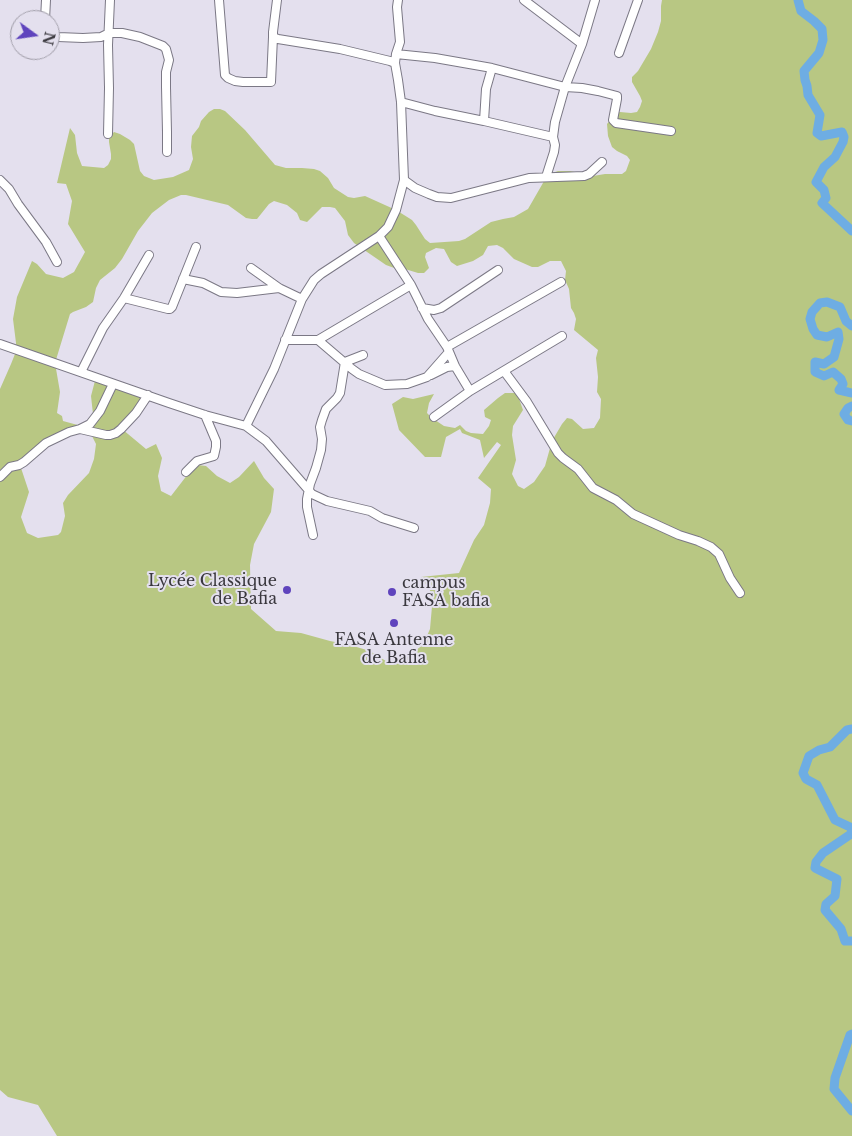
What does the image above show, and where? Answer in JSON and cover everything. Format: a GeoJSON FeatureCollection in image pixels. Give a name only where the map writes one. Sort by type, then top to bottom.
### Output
{"type":"FeatureCollection","features":[{"type":"Feature","properties":{"kind":"street"},"geometry":{"type":"LineString","coordinates":[[108,134],[110,0]]}},
{"type":"Feature","properties":{"kind":"street"},"geometry":{"type":"LineString","coordinates":[[219,0],[225,75],[235,81],[243,82],[271,82],[273,32],[277,0]]}},
{"type":"Feature","properties":{"kind":"street"},"geometry":{"type":"LineString","coordinates":[[246,426],[274,369],[302,298],[314,280],[379,236],[388,227],[396,210],[404,180],[401,102],[395,64],[400,42],[398,0]]}},
{"type":"Feature","properties":{"kind":"street"},"geometry":{"type":"LineString","coordinates":[[524,0],[582,44]]}},
{"type":"Feature","properties":{"kind":"street"},"geometry":{"type":"LineString","coordinates":[[546,177],[554,152],[555,122],[595,0]]}},
{"type":"Feature","properties":{"kind":"street"},"geometry":{"type":"LineString","coordinates":[[620,53],[638,0]]}},
{"type":"Feature","properties":{"kind":"street"},"geometry":{"type":"LineString","coordinates":[[60,37],[101,37],[109,33],[118,32],[156,43],[166,49],[169,60],[166,72],[167,152]]}},
{"type":"Feature","properties":{"kind":"street"},"geometry":{"type":"LineString","coordinates":[[101,37],[108,45]]}},
{"type":"Feature","properties":{"kind":"street"},"geometry":{"type":"LineString","coordinates":[[273,37],[340,49],[390,61],[395,64]]}},
{"type":"Feature","properties":{"kind":"street"},"geometry":{"type":"LineString","coordinates":[[396,54],[456,60],[565,87],[582,88],[617,96],[613,120],[616,123],[671,131]]}},
{"type":"Feature","properties":{"kind":"street"},"geometry":{"type":"LineString","coordinates":[[484,121],[486,89],[492,68]]}},
{"type":"Feature","properties":{"kind":"street"},"geometry":{"type":"LineString","coordinates":[[401,102],[553,137]]}},
{"type":"Feature","properties":{"kind":"street"},"geometry":{"type":"LineString","coordinates":[[404,180],[415,188],[429,194],[437,197],[451,198],[529,178],[584,176],[602,162]]}},
{"type":"Feature","properties":{"kind":"street"},"geometry":{"type":"LineString","coordinates":[[0,180],[9,189],[46,242],[57,262]]}},
{"type":"Feature","properties":{"kind":"street"},"geometry":{"type":"LineString","coordinates":[[379,236],[410,285],[470,391]]}},
{"type":"Feature","properties":{"kind":"street"},"geometry":{"type":"LineString","coordinates":[[124,298],[170,309],[196,247]]}},
{"type":"Feature","properties":{"kind":"street"},"geometry":{"type":"LineString","coordinates":[[81,372],[103,328],[124,298],[149,255]]}},
{"type":"Feature","properties":{"kind":"street"},"geometry":{"type":"LineString","coordinates":[[251,268],[279,288],[302,298]]}},
{"type":"Feature","properties":{"kind":"street"},"geometry":{"type":"LineString","coordinates":[[422,308],[434,310],[441,308],[498,270]]}},
{"type":"Feature","properties":{"kind":"street"},"geometry":{"type":"LineString","coordinates":[[184,278],[203,283],[221,292],[237,293],[279,288]]}},
{"type":"Feature","properties":{"kind":"street"},"geometry":{"type":"LineString","coordinates":[[427,377],[448,350],[560,282]]}},
{"type":"Feature","properties":{"kind":"street"},"geometry":{"type":"LineString","coordinates":[[285,340],[318,340],[410,285]]}},
{"type":"Feature","properties":{"kind":"street"},"geometry":{"type":"LineString","coordinates":[[434,417],[470,391],[562,336]]}},
{"type":"Feature","properties":{"kind":"street"},"geometry":{"type":"LineString","coordinates":[[318,340],[359,374],[385,385],[407,384],[447,367],[455,366]]}},
{"type":"Feature","properties":{"kind":"street"},"geometry":{"type":"LineString","coordinates":[[0,344],[205,415],[246,426],[266,441],[288,464],[308,490],[317,496],[370,511],[382,518],[414,528]]}},
{"type":"Feature","properties":{"kind":"street"},"geometry":{"type":"LineString","coordinates":[[345,362],[363,355]]}},
{"type":"Feature","properties":{"kind":"street"},"geometry":{"type":"LineString","coordinates":[[313,535],[307,506],[308,490],[321,450],[320,426],[326,410],[340,393],[345,362]]}},
{"type":"Feature","properties":{"kind":"street"},"geometry":{"type":"LineString","coordinates":[[504,371],[527,402],[558,453],[578,469],[593,488],[616,500],[633,514],[711,547],[719,554],[730,578],[740,593]]}},
{"type":"Feature","properties":{"kind":"street"},"geometry":{"type":"LineString","coordinates":[[0,477],[10,467],[20,465],[46,443],[90,424],[103,406],[114,384]]}},
{"type":"Feature","properties":{"kind":"street"},"geometry":{"type":"LineString","coordinates":[[80,429],[106,435],[116,433],[136,413],[148,395]]}},
{"type":"Feature","properties":{"kind":"street"},"geometry":{"type":"LineString","coordinates":[[186,472],[197,461],[214,456],[216,441],[205,415]]}},
{"type":"Feature","properties":{"kind":"green space"},"geometry":{"type":"Polygon","coordinates":[[[662,0],[852,0],[852,1136],[57,1136],[38,1105],[8,1097],[0,1090],[0,389],[15,354],[16,343],[13,319],[17,297],[32,261],[46,274],[63,278],[74,272],[85,252],[68,224],[72,201],[66,184],[57,183],[70,128],[75,135],[77,153],[82,166],[104,168],[108,165],[111,159],[109,137],[114,132],[134,144],[140,171],[144,176],[154,180],[173,177],[189,170],[193,159],[192,136],[209,112],[214,109],[220,109],[225,111],[245,130],[275,165],[286,168],[320,171],[328,178],[334,188],[348,197],[365,196],[396,210],[412,220],[430,243],[459,241],[491,222],[514,217],[528,209],[547,176],[552,173],[570,171],[593,176],[622,174],[626,171],[630,160],[612,147],[608,136],[607,124],[615,114],[620,112],[637,112],[640,107],[642,101],[632,82],[632,77],[638,71],[651,49],[658,32],[661,21],[662,0]],[[181,195],[169,200],[152,213],[138,231],[122,259],[115,268],[100,280],[93,302],[70,314],[55,363],[60,392],[57,413],[62,416],[63,421],[85,427],[93,414],[91,396],[96,377],[148,395],[122,429],[146,449],[156,444],[162,458],[158,476],[161,491],[171,496],[188,474],[189,464],[206,466],[217,476],[230,483],[239,477],[254,461],[264,478],[274,489],[271,512],[254,544],[250,565],[251,609],[276,631],[301,633],[350,645],[370,651],[389,663],[409,655],[423,645],[430,629],[433,595],[421,577],[459,573],[474,540],[484,525],[490,503],[491,489],[478,478],[501,445],[497,442],[484,458],[480,440],[462,433],[460,429],[446,437],[441,457],[425,457],[399,430],[392,404],[403,397],[413,399],[434,394],[429,403],[427,413],[432,418],[444,426],[455,428],[460,425],[471,433],[483,434],[491,420],[485,417],[484,410],[505,393],[517,393],[523,410],[513,426],[512,435],[516,460],[512,474],[518,486],[524,489],[534,482],[545,466],[552,441],[567,418],[572,419],[583,429],[594,428],[600,418],[601,399],[597,392],[596,358],[598,350],[574,330],[576,319],[571,308],[569,289],[565,280],[566,271],[561,261],[550,261],[538,267],[532,267],[514,259],[497,245],[488,246],[483,255],[473,261],[457,266],[451,262],[444,249],[436,248],[426,253],[425,257],[429,268],[424,273],[397,269],[386,265],[354,243],[348,235],[345,221],[335,208],[322,207],[307,222],[300,220],[297,213],[287,205],[274,201],[269,204],[257,219],[252,219],[246,218],[228,205],[181,195]],[[78,430],[46,443],[20,465],[29,492],[21,517],[27,533],[38,538],[58,535],[61,532],[65,516],[63,503],[89,473],[94,459],[96,444],[91,434],[78,430]]]}},
{"type":"Feature","properties":{"kind":"waterway"},"geometry":{"type":"LineString","coordinates":[[798,0],[801,11],[822,29],[823,40],[819,53],[804,71],[808,95],[820,115],[817,133],[821,136],[842,132],[844,137],[835,157],[824,167],[816,182],[824,190],[826,198],[822,203],[852,231]]}},
{"type":"Feature","properties":{"kind":"waterway"},"geometry":{"type":"LineString","coordinates":[[852,326],[846,321],[840,307],[827,302],[820,303],[812,312],[810,319],[817,335],[827,337],[838,332],[839,339],[834,357],[824,364],[815,362],[815,372],[824,376],[833,372],[841,379],[843,384],[839,390],[852,393]]}},
{"type":"Feature","properties":{"kind":"waterway"},"geometry":{"type":"LineString","coordinates":[[852,406],[844,414],[848,420],[852,421]]}},
{"type":"Feature","properties":{"kind":"waterway"},"geometry":{"type":"LineString","coordinates":[[852,729],[847,730],[830,747],[819,750],[809,756],[803,773],[806,779],[817,785],[835,820],[852,828]]}},
{"type":"Feature","properties":{"kind":"waterway"},"geometry":{"type":"LineString","coordinates":[[852,828],[851,834],[823,853],[816,862],[815,868],[837,879],[835,896],[826,904],[825,910],[841,929],[845,941],[852,941]]}},
{"type":"Feature","properties":{"kind":"waterway"},"geometry":{"type":"LineString","coordinates":[[852,1034],[850,1035],[835,1078],[834,1089],[852,1111]]}},
{"type":"Feature","properties":{"kind":"place","name":"Lycée Classique de Bafia"},"geometry":{"type":"Point","coordinates":[287,590]}},
{"type":"Feature","properties":{"kind":"place","name":"campus FASA bafia"},"geometry":{"type":"Point","coordinates":[392,592]}},
{"type":"Feature","properties":{"kind":"place","name":"FASA Antenne de Bafia"},"geometry":{"type":"Point","coordinates":[394,623]}}]}
